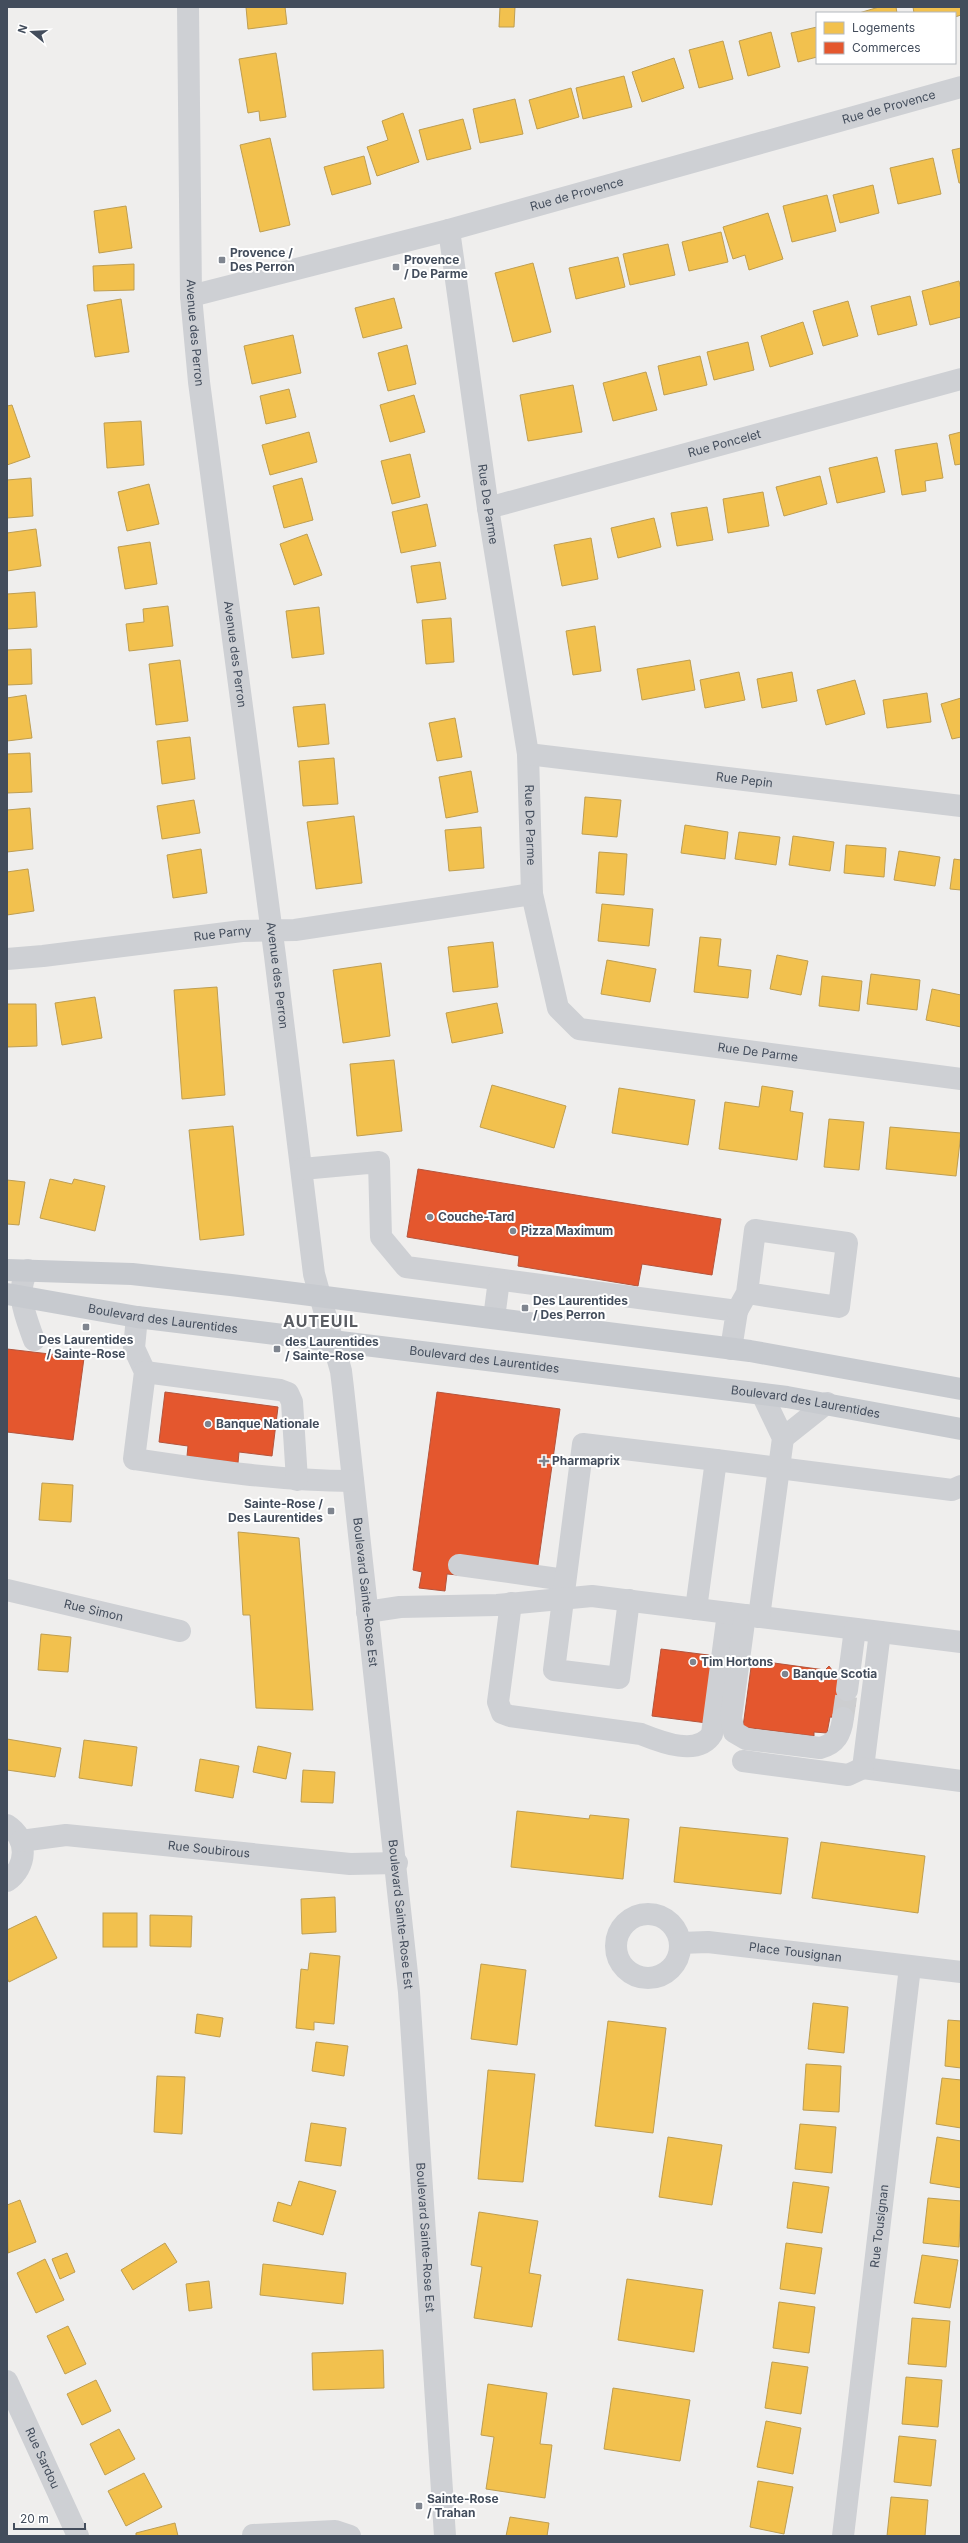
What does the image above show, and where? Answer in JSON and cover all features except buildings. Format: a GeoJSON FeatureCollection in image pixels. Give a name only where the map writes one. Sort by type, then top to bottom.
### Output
{"type":"FeatureCollection","features":[{"type":"Feature","properties":{"kind":"main road"},"geometry":{"type":"LineString","coordinates":[[17,1270],[151,1276],[494,1318],[801,1359],[961,1389]]}},
{"type":"Feature","properties":{"kind":"main road","name":"Boulevard des Laurentides"},"geometry":{"type":"LineString","coordinates":[[14,1295],[137,1317],[333,1340],[827,1403],[961,1429]]}},
{"type":"Feature","properties":{"kind":"street","name":"Avenue des Perron"},"geometry":{"type":"LineString","coordinates":[[188,7],[191,296],[199,382],[302,1169],[314,1274],[321,1298]]}},
{"type":"Feature","properties":{"kind":"street","name":"Rue de Provence"},"geometry":{"type":"LineString","coordinates":[[191,296],[449,230],[961,87]]}},
{"type":"Feature","properties":{"kind":"street","name":"Rue De Parme"},"geometry":{"type":"LineString","coordinates":[[449,230],[488,508],[528,754],[532,894],[558,1008],[579,1029],[961,1079]]}},
{"type":"Feature","properties":{"kind":"street","name":"Rue Poncelet"},"geometry":{"type":"LineString","coordinates":[[488,508],[961,379]]}},
{"type":"Feature","properties":{"kind":"street","name":"Rue Pepin"},"geometry":{"type":"LineString","coordinates":[[528,754],[961,806]]}},
{"type":"Feature","properties":{"kind":"street","name":"Rue Parny"},"geometry":{"type":"LineString","coordinates":[[7,958],[67,954],[242,931],[295,930],[532,894]]}},
{"type":"Feature","properties":{"kind":"street"},"geometry":{"type":"LineString","coordinates":[[302,1169],[379,1162],[381,1237],[406,1267],[499,1280],[742,1302],[839,1307],[847,1243],[755,1230],[742,1302],[731,1349]]}},
{"type":"Feature","properties":{"kind":"street"},"geometry":{"type":"LineString","coordinates":[[17,1270],[23,1277],[14,1295],[34,1340]]}},
{"type":"Feature","properties":{"kind":"street"},"geometry":{"type":"LineString","coordinates":[[494,1318],[499,1280]]}},
{"type":"Feature","properties":{"kind":"street","name":"Boulevard Sainte-Rose Est"},"geometry":{"type":"LineString","coordinates":[[321,1298],[341,1371],[367,1612],[397,1863],[414,2051],[445,2536]]}},
{"type":"Feature","properties":{"kind":"street"},"geometry":{"type":"LineString","coordinates":[[137,1317],[134,1348],[145,1372],[134,1459],[239,1476],[260,1475],[297,1480],[353,1482]]}},
{"type":"Feature","properties":{"kind":"street"},"geometry":{"type":"LineString","coordinates":[[145,1372],[280,1390],[288,1393],[292,1402],[297,1480]]}},
{"type":"Feature","properties":{"kind":"street"},"geometry":{"type":"LineString","coordinates":[[511,1603],[498,1702],[502,1713],[510,1716],[641,1734],[658,1741],[691,1746],[706,1742],[712,1734],[744,1615],[779,1468],[783,1438],[762,1394]]}},
{"type":"Feature","properties":{"kind":"street"},"geometry":{"type":"LineString","coordinates":[[783,1438],[827,1403]]}},
{"type":"Feature","properties":{"kind":"street"},"geometry":{"type":"LineString","coordinates":[[629,1600],[619,1678],[554,1670],[583,1444],[952,1490],[961,1486]]}},
{"type":"Feature","properties":{"kind":"street"},"geometry":{"type":"LineString","coordinates":[[696,1609],[716,1460]]}},
{"type":"Feature","properties":{"kind":"street"},"geometry":{"type":"LineString","coordinates":[[459,1565],[564,1588],[592,1596],[961,1642]]}},
{"type":"Feature","properties":{"kind":"street"},"geometry":{"type":"LineString","coordinates":[[367,1612],[406,1607],[511,1603],[564,1588]]}},
{"type":"Feature","properties":{"kind":"street","name":"Rue Simon"},"geometry":{"type":"LineString","coordinates":[[7,1590],[180,1631]]}},
{"type":"Feature","properties":{"kind":"street"},"geometry":{"type":"LineString","coordinates":[[744,1615],[731,1718],[734,1732],[746,1738],[820,1748],[830,1744],[838,1737],[843,1718]]}},
{"type":"Feature","properties":{"kind":"street"},"geometry":{"type":"LineString","coordinates":[[847,1690],[855,1629]]}},
{"type":"Feature","properties":{"kind":"street"},"geometry":{"type":"LineString","coordinates":[[862,1768],[880,1632]]}},
{"type":"Feature","properties":{"kind":"street"},"geometry":{"type":"LineString","coordinates":[[743,1761],[848,1775],[862,1768],[961,1781]]}},
{"type":"Feature","properties":{"kind":"street"},"geometry":{"type":"LineString","coordinates":[[7,1825],[14,1830],[21,1841],[23,1854],[20,1866],[7,1881]]}},
{"type":"Feature","properties":{"kind":"street","name":"Rue Soubirous"},"geometry":{"type":"LineString","coordinates":[[21,1841],[66,1835],[350,1864],[397,1863]]}},
{"type":"Feature","properties":{"kind":"street","name":"Place Tousignan"},"geometry":{"type":"LineString","coordinates":[[680,1943],[708,1942],[910,1967]]}},
{"type":"Feature","properties":{"kind":"street"},"geometry":{"type":"LineString","coordinates":[[910,1967],[961,1972]]}},
{"type":"Feature","properties":{"kind":"street","name":"Rue Tousignan"},"geometry":{"type":"LineString","coordinates":[[843,2536],[910,1967]]}},
{"type":"Feature","properties":{"kind":"street","name":"Rue Sardou"},"geometry":{"type":"LineString","coordinates":[[7,2381],[76,2535]]}},
{"type":"Feature","properties":{"kind":"street"},"geometry":{"type":"LineString","coordinates":[[252,2535],[336,2531],[350,2536]]}},
{"type":"Feature","properties":{"kind":"tunnel"},"geometry":{"type":"LineString","coordinates":[[843,1718],[847,1690]]}},
{"type":"Feature","properties":{"kind":"place","name":"Provence / Des Perron"},"geometry":{"type":"Point","coordinates":[222,260]}},
{"type":"Feature","properties":{"kind":"place","name":"Provence / De Parme"},"geometry":{"type":"Point","coordinates":[396,267]}},
{"type":"Feature","properties":{"kind":"place","name":"Couche-Tard"},"geometry":{"type":"Point","coordinates":[430,1217]}},
{"type":"Feature","properties":{"kind":"place","name":"Pizza Maximum"},"geometry":{"type":"Point","coordinates":[513,1231]}},
{"type":"Feature","properties":{"kind":"place","name":"Des Laurentides / Des Perron"},"geometry":{"type":"Point","coordinates":[525,1308]}},
{"type":"Feature","properties":{"kind":"place","name":"Des Laurentides / Sainte-Rose"},"geometry":{"type":"Point","coordinates":[86,1327]}},
{"type":"Feature","properties":{"kind":"place","name":"des Laurentides / Sainte-Rose"},"geometry":{"type":"Point","coordinates":[277,1349]}},
{"type":"Feature","properties":{"kind":"place","name":"Banque Nationale"},"geometry":{"type":"Point","coordinates":[208,1424]}},
{"type":"Feature","properties":{"kind":"place","name":"Pharmaprix"},"geometry":{"type":"Point","coordinates":[544,1461]}},
{"type":"Feature","properties":{"kind":"place","name":"Sainte-Rose / Des Laurentides"},"geometry":{"type":"Point","coordinates":[331,1511]}},
{"type":"Feature","properties":{"kind":"place","name":"Tim Hortons"},"geometry":{"type":"Point","coordinates":[693,1662]}},
{"type":"Feature","properties":{"kind":"place","name":"Banque Scotia"},"geometry":{"type":"Point","coordinates":[785,1674]}},
{"type":"Feature","properties":{"kind":"place","name":"Sainte-Rose / Trahan"},"geometry":{"type":"Point","coordinates":[419,2506]}},
{"type":"Feature","properties":{"kind":"district","name":"AUTEUIL"},"geometry":{"type":"Point","coordinates":[321,1321]}}]}
